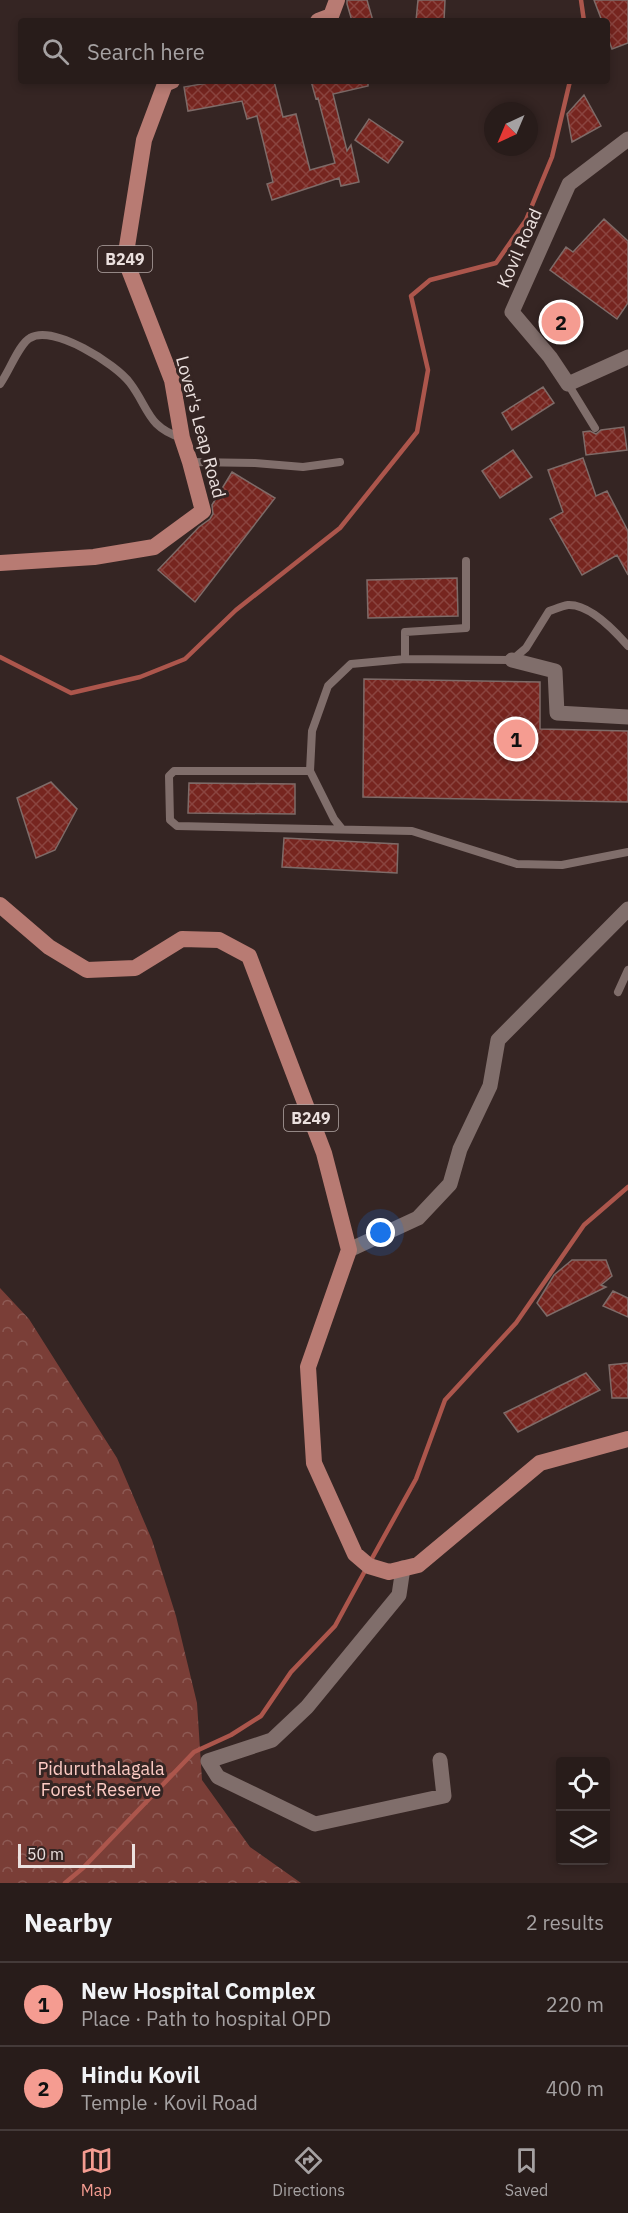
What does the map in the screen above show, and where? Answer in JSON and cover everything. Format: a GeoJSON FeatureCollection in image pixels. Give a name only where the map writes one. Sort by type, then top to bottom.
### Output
{"type":"FeatureCollection","features":[{"type":"Feature","properties":{"kind":"main road"},"geometry":{"type":"LineString","coordinates":[[326,18],[331,16],[337,0]]}},
{"type":"Feature","properties":{"kind":"main road","name":"Lover's Leap Road"},"geometry":{"type":"LineString","coordinates":[[0,563],[94,557],[154,547],[203,511],[182,438],[172,380],[125,259],[144,140],[165,84]]}},
{"type":"Feature","properties":{"kind":"main road","name":"B249"},"geometry":{"type":"LineString","coordinates":[[0,905],[49,947],[87,970],[135,968],[182,939],[219,940],[249,956],[324,1153],[349,1250]]}},
{"type":"Feature","properties":{"kind":"main road"},"geometry":{"type":"LineString","coordinates":[[349,1250],[308,1367],[314,1462],[355,1554],[369,1566],[396,1570],[418,1565],[540,1463],[628,1439]]}},
{"type":"Feature","properties":{"kind":"street","name":"Kovil Road"},"geometry":{"type":"LineString","coordinates":[[568,384],[550,357],[512,312],[569,184],[628,139]]}},
{"type":"Feature","properties":{"kind":"street"},"geometry":{"type":"LineString","coordinates":[[568,384],[628,357]]}},
{"type":"Feature","properties":{"kind":"street"},"geometry":{"type":"LineString","coordinates":[[512,660],[555,671],[557,713],[628,717]]}},
{"type":"Feature","properties":{"kind":"street"},"geometry":{"type":"LineString","coordinates":[[349,1250],[418,1218],[450,1184],[460,1149],[490,1086],[498,1040],[628,909]]}},
{"type":"Feature","properties":{"kind":"street"},"geometry":{"type":"LineString","coordinates":[[396,1570],[399,1595],[307,1707],[272,1740],[208,1761],[218,1777],[315,1824],[444,1796],[440,1760]]}},
{"type":"Feature","properties":{"kind":"lane"},"geometry":{"type":"LineString","coordinates":[[0,384],[28,339],[38,335],[62,337],[119,371],[130,382],[154,423],[162,430],[182,438]]}},
{"type":"Feature","properties":{"kind":"lane"},"geometry":{"type":"LineString","coordinates":[[568,384],[595,428]]}},
{"type":"Feature","properties":{"kind":"lane"},"geometry":{"type":"LineString","coordinates":[[190,462],[255,463],[303,467],[340,462]]}},
{"type":"Feature","properties":{"kind":"lane"},"geometry":{"type":"LineString","coordinates":[[405,659],[405,632],[466,628],[466,561]]}},
{"type":"Feature","properties":{"kind":"lane"},"geometry":{"type":"LineString","coordinates":[[342,829],[334,819],[310,771],[312,731],[328,686],[351,664],[405,659],[512,660],[526,648],[549,611],[570,605],[594,614],[615,631],[628,646]]}},
{"type":"Feature","properties":{"kind":"lane"},"geometry":{"type":"LineString","coordinates":[[310,771],[174,771],[168,776],[170,820],[177,826],[412,831],[517,864],[562,865],[628,852]]}},
{"type":"Feature","properties":{"kind":"lane"},"geometry":{"type":"LineString","coordinates":[[618,992],[628,970]]}},
{"type":"Feature","properties":{"kind":"green space","name":"Piduruthalagala Forest Reserve"},"geometry":{"type":"Polygon","coordinates":[[[0,1288],[29,1319],[117,1458],[152,1540],[176,1616],[197,1703],[202,1780],[250,1847],[301,1883],[0,1883],[0,1288]]]}},
{"type":"Feature","properties":{"kind":"building"},"geometry":{"type":"Polygon","coordinates":[[[347,0],[367,0],[372,18],[351,18],[347,0]]]}},
{"type":"Feature","properties":{"kind":"building"},"geometry":{"type":"Polygon","coordinates":[[[418,0],[445,0],[444,18],[416,18],[418,0]]]}},
{"type":"Feature","properties":{"kind":"building"},"geometry":{"type":"Polygon","coordinates":[[[594,0],[628,0],[628,43],[612,49],[610,18],[601,18],[594,0]]]}},
{"type":"Feature","properties":{"kind":"building"},"geometry":{"type":"Polygon","coordinates":[[[202,84],[275,84],[283,117],[296,114],[310,170],[335,163],[318,98],[316,99],[312,84],[368,84],[368,86],[333,94],[347,151],[351,145],[359,182],[341,186],[339,178],[272,200],[267,184],[273,182],[257,116],[247,119],[242,101],[188,111],[184,87],[202,84]]]}},
{"type":"Feature","properties":{"kind":"building"},"geometry":{"type":"Polygon","coordinates":[[[584,95],[601,126],[572,142],[567,114],[584,95]]]}},
{"type":"Feature","properties":{"kind":"building"},"geometry":{"type":"Polygon","coordinates":[[[369,119],[403,142],[388,163],[355,140],[369,119]]]}},
{"type":"Feature","properties":{"kind":"building"},"geometry":{"type":"Polygon","coordinates":[[[604,219],[628,241],[628,303],[617,319],[550,270],[566,247],[573,252],[604,219]]]}},
{"type":"Feature","properties":{"kind":"building"},"geometry":{"type":"Polygon","coordinates":[[[543,387],[554,403],[512,430],[502,413],[543,387]]]}},
{"type":"Feature","properties":{"kind":"building"},"geometry":{"type":"Polygon","coordinates":[[[624,427],[627,450],[586,455],[583,432],[590,431],[596,434],[601,430],[624,427]]]}},
{"type":"Feature","properties":{"kind":"building"},"geometry":{"type":"Polygon","coordinates":[[[513,450],[532,477],[500,498],[482,471],[513,450]]]}},
{"type":"Feature","properties":{"kind":"building"},"geometry":{"type":"Polygon","coordinates":[[[583,458],[596,496],[607,491],[628,531],[628,575],[617,555],[582,575],[550,519],[563,512],[548,470],[583,458]]]}},
{"type":"Feature","properties":{"kind":"building"},"geometry":{"type":"Polygon","coordinates":[[[232,472],[275,498],[195,602],[158,570],[199,527],[210,519],[213,514],[212,505],[232,472]]]}},
{"type":"Feature","properties":{"kind":"building"},"geometry":{"type":"Polygon","coordinates":[[[457,578],[458,616],[368,618],[367,580],[457,578]]]}},
{"type":"Feature","properties":{"kind":"building"},"geometry":{"type":"Polygon","coordinates":[[[364,679],[540,682],[540,729],[628,731],[628,802],[363,797],[364,679]]]}},
{"type":"Feature","properties":{"kind":"building"},"geometry":{"type":"Polygon","coordinates":[[[51,782],[77,809],[55,850],[36,858],[17,798],[51,782]]]}},
{"type":"Feature","properties":{"kind":"building"},"geometry":{"type":"Polygon","coordinates":[[[189,783],[295,784],[295,814],[188,813],[189,783]]]}},
{"type":"Feature","properties":{"kind":"building"},"geometry":{"type":"Polygon","coordinates":[[[284,838],[398,844],[397,873],[282,867],[284,838]]]}},
{"type":"Feature","properties":{"kind":"building"},"geometry":{"type":"Polygon","coordinates":[[[572,1260],[606,1260],[612,1276],[601,1285],[606,1287],[547,1316],[537,1303],[554,1275],[572,1260]]]}},
{"type":"Feature","properties":{"kind":"building"},"geometry":{"type":"Polygon","coordinates":[[[613,1291],[628,1298],[628,1317],[603,1306],[613,1291]]]}},
{"type":"Feature","properties":{"kind":"building"},"geometry":{"type":"Polygon","coordinates":[[[628,1363],[628,1398],[612,1398],[609,1365],[628,1363]]]}},
{"type":"Feature","properties":{"kind":"building"},"geometry":{"type":"Polygon","coordinates":[[[586,1373],[600,1390],[518,1432],[504,1413],[586,1373]]]}},
{"type":"Feature","properties":{"kind":"waterway"},"geometry":{"type":"LineString","coordinates":[[581,0],[584,18]]}},
{"type":"Feature","properties":{"kind":"waterway"},"geometry":{"type":"LineString","coordinates":[[0,657],[71,693],[140,677],[185,659],[236,610],[340,528],[417,432],[428,370],[411,296],[430,280],[496,263],[526,220],[552,157],[569,84]]}},
{"type":"Feature","properties":{"kind":"waterway"},"geometry":{"type":"LineString","coordinates":[[370,1562],[416,1479],[445,1400],[516,1323],[584,1225],[628,1187]]}},
{"type":"Feature","properties":{"kind":"waterway"},"geometry":{"type":"LineString","coordinates":[[65,1883],[83,1868],[194,1752],[231,1735],[261,1716],[291,1672],[335,1626],[366,1569]]}},
{"type":"Feature","properties":{"kind":"place","name":"Hindu Kovil"},"geometry":{"type":"Point","coordinates":[561,322]}},
{"type":"Feature","properties":{"kind":"place","name":"New Hospital Complex"},"geometry":{"type":"Point","coordinates":[516,739]}}]}
